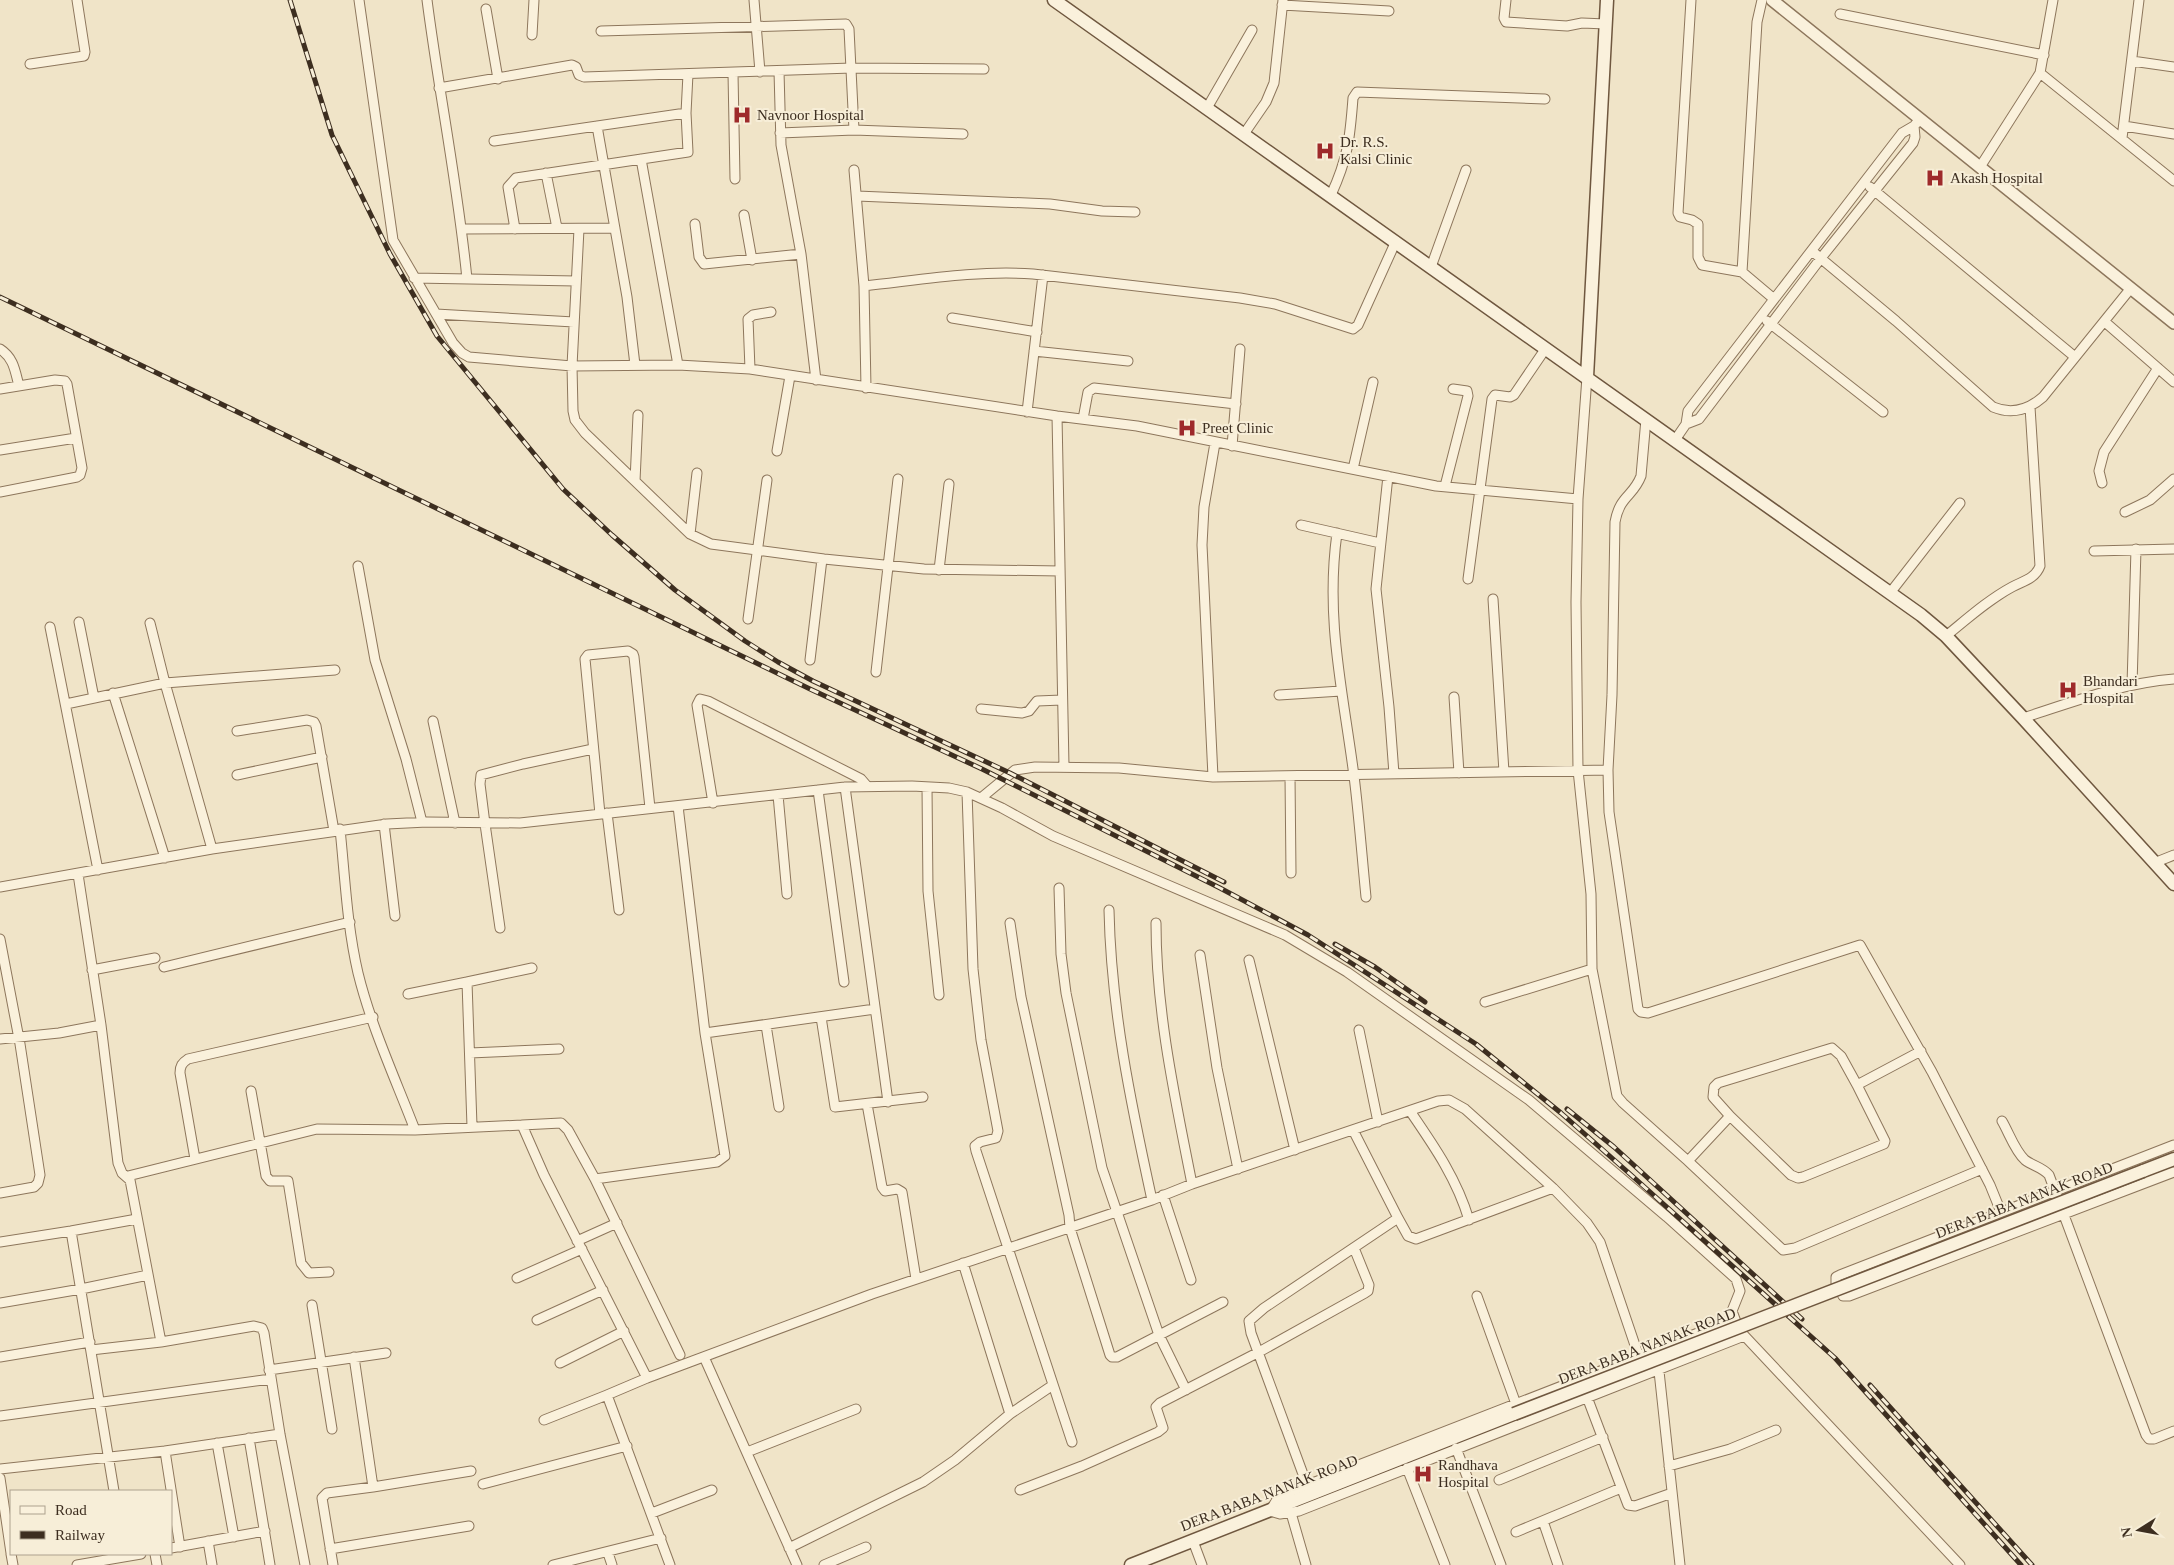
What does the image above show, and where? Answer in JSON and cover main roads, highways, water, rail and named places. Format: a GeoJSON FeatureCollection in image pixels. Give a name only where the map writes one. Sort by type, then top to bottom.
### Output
{"type":"FeatureCollection","features":[{"type":"Feature","properties":{"kind":"main road"},"geometry":{"type":"LineString","coordinates":[[1054,0],[1920,614],[1946,636],[2174,884]]}},
{"type":"Feature","properties":{"kind":"main road"},"geometry":{"type":"LineString","coordinates":[[1587,377],[1607,0]]}},
{"type":"Feature","properties":{"kind":"main road","name":"DERA BABA NANAK ROAD"},"geometry":{"type":"LineString","coordinates":[[1131,1565],[1270,1511],[1289,1509],[1523,1410],[2174,1159]]}},
{"type":"Feature","properties":{"kind":"railway"},"geometry":{"type":"LineString","coordinates":[[290,0],[332,135],[390,254],[437,336],[563,489],[675,590],[745,641],[778,662],[813,681],[1010,773],[1224,882]]}},
{"type":"Feature","properties":{"kind":"railway"},"geometry":{"type":"LineString","coordinates":[[0,297],[810,689],[982,769],[1220,888],[1308,935],[1476,1044],[1561,1113],[1835,1358],[2021,1565]]}},
{"type":"Feature","properties":{"kind":"railway"},"geometry":{"type":"LineString","coordinates":[[1335,944],[1375,967],[1425,1002]]}},
{"type":"Feature","properties":{"kind":"railway"},"geometry":{"type":"LineString","coordinates":[[1567,1109],[1614,1147],[1802,1319]]}},
{"type":"Feature","properties":{"kind":"railway"},"geometry":{"type":"LineString","coordinates":[[1870,1385],[2032,1565]]}},
{"type":"Feature","properties":{"kind":"place","name":"Navnoor Hospital"},"geometry":{"type":"Point","coordinates":[742,115]}},
{"type":"Feature","properties":{"kind":"place","name":"Dr. R.S. Kalsi Clinic"},"geometry":{"type":"Point","coordinates":[1325,151]}},
{"type":"Feature","properties":{"kind":"place","name":"Akash Hospital"},"geometry":{"type":"Point","coordinates":[1935,178]}},
{"type":"Feature","properties":{"kind":"place","name":"Preet Clinic"},"geometry":{"type":"Point","coordinates":[1187,428]}},
{"type":"Feature","properties":{"kind":"place","name":"Bhandari Hospital"},"geometry":{"type":"Point","coordinates":[2068,690]}},
{"type":"Feature","properties":{"kind":"place","name":"Randhava Hospital"},"geometry":{"type":"Point","coordinates":[1423,1474]}}]}
